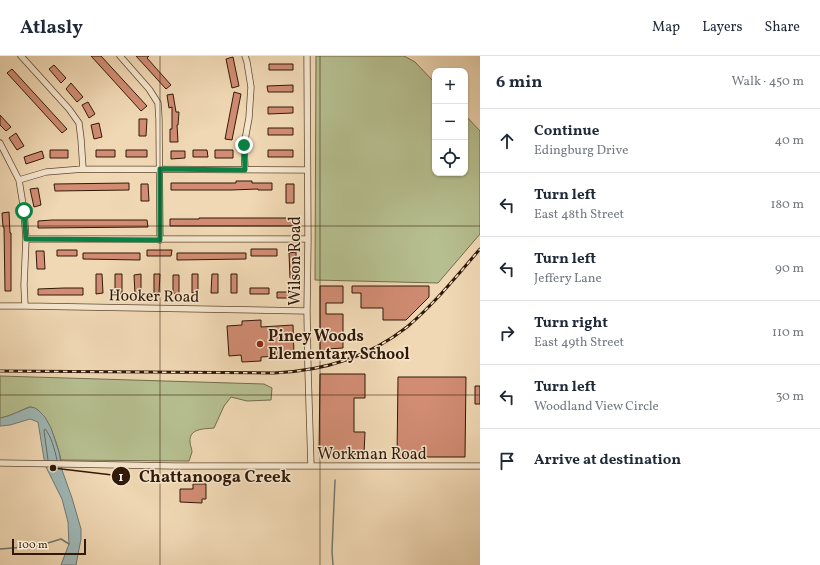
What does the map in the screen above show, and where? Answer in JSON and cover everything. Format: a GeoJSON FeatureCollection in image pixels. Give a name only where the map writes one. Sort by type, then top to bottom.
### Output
{"type":"FeatureCollection","features":[{"type":"Feature","properties":{"kind":"street"},"geometry":{"type":"LineString","coordinates":[[21,56],[69,109],[79,123],[83,169]]}},
{"type":"Feature","properties":{"kind":"street"},"geometry":{"type":"LineString","coordinates":[[120,56],[149,89],[158,103],[160,119],[160,240]]}},
{"type":"Feature","properties":{"kind":"street"},"geometry":{"type":"LineString","coordinates":[[245,56],[251,87],[249,118],[244,145],[245,170]]}},
{"type":"Feature","properties":{"kind":"street","name":"Wilson Road"},"geometry":{"type":"LineString","coordinates":[[307,56],[307,311],[311,466]]}},
{"type":"Feature","properties":{"kind":"street"},"geometry":{"type":"LineString","coordinates":[[0,143],[19,180],[24,211],[26,239],[24,286],[25,306]]}},
{"type":"Feature","properties":{"kind":"street"},"geometry":{"type":"LineString","coordinates":[[19,180],[46,172],[83,169],[307,170]]}},
{"type":"Feature","properties":{"kind":"street"},"geometry":{"type":"LineString","coordinates":[[26,239],[308,239]]}},
{"type":"Feature","properties":{"kind":"street","name":"Hooker Road"},"geometry":{"type":"LineString","coordinates":[[0,306],[307,311]]}},
{"type":"Feature","properties":{"kind":"street","name":"Workman Road"},"geometry":{"type":"LineString","coordinates":[[0,463],[174,466],[480,466]]}},
{"type":"Feature","properties":{"kind":"green space"},"geometry":{"type":"Polygon","coordinates":[[[316,56],[404,56],[415,62],[432,80],[432,176],[468,176],[468,118],[480,131],[480,234],[438,283],[315,280],[316,56]]]}},
{"type":"Feature","properties":{"kind":"green space"},"geometry":{"type":"Polygon","coordinates":[[[0,376],[264,384],[272,388],[271,400],[247,401],[231,397],[224,406],[214,428],[198,430],[190,437],[192,452],[189,461],[61,460],[51,428],[41,413],[35,408],[29,407],[0,418],[0,376]]]}},
{"type":"Feature","properties":{"kind":"water"},"geometry":{"type":"Polygon","coordinates":[[[30,407],[38,410],[45,417],[51,428],[59,452],[62,470],[81,529],[81,539],[76,565],[61,565],[69,544],[68,522],[62,499],[45,465],[38,422],[30,419],[10,425],[0,426],[0,418],[30,407]]]}},
{"type":"Feature","properties":{"kind":"building"},"geometry":{"type":"Polygon","coordinates":[[[91,56],[101,56],[147,106],[141,111],[91,56]]]}},
{"type":"Feature","properties":{"kind":"building"},"geometry":{"type":"Polygon","coordinates":[[[136,56],[149,56],[147,58],[171,85],[166,89],[136,56]]]}},
{"type":"Feature","properties":{"kind":"building"},"geometry":{"type":"Polygon","coordinates":[[[233,57],[239,86],[232,88],[226,59],[233,57]]]}},
{"type":"Feature","properties":{"kind":"building"},"geometry":{"type":"Polygon","coordinates":[[[269,64],[293,64],[293,70],[269,70],[269,64]]]}},
{"type":"Feature","properties":{"kind":"building"},"geometry":{"type":"Polygon","coordinates":[[[54,65],[66,78],[61,83],[49,69],[54,65]]]}},
{"type":"Feature","properties":{"kind":"building"},"geometry":{"type":"Polygon","coordinates":[[[12,69],[67,129],[62,133],[7,73],[12,69]]]}},
{"type":"Feature","properties":{"kind":"building"},"geometry":{"type":"Polygon","coordinates":[[[71,83],[83,97],[77,102],[66,89],[71,83]]]}},
{"type":"Feature","properties":{"kind":"building"},"geometry":{"type":"Polygon","coordinates":[[[293,85],[293,92],[268,92],[267,86],[293,85]]]}},
{"type":"Feature","properties":{"kind":"building"},"geometry":{"type":"Polygon","coordinates":[[[234,92],[241,94],[232,140],[225,139],[234,92]]]}},
{"type":"Feature","properties":{"kind":"building"},"geometry":{"type":"Polygon","coordinates":[[[173,94],[176,112],[179,112],[177,125],[178,142],[170,142],[170,129],[172,129],[172,107],[169,108],[167,95],[173,94]]]}},
{"type":"Feature","properties":{"kind":"building"},"geometry":{"type":"Polygon","coordinates":[[[88,102],[95,114],[89,118],[82,105],[88,102]]]}},
{"type":"Feature","properties":{"kind":"building"},"geometry":{"type":"Polygon","coordinates":[[[268,107],[293,107],[293,113],[268,114],[268,107]]]}},
{"type":"Feature","properties":{"kind":"building"},"geometry":{"type":"Polygon","coordinates":[[[0,115],[11,127],[6,131],[0,125],[0,115]]]}},
{"type":"Feature","properties":{"kind":"building"},"geometry":{"type":"Polygon","coordinates":[[[139,119],[147,119],[146,136],[139,136],[139,119]]]}},
{"type":"Feature","properties":{"kind":"building"},"geometry":{"type":"Polygon","coordinates":[[[99,123],[102,137],[94,139],[91,125],[99,123]]]}},
{"type":"Feature","properties":{"kind":"building"},"geometry":{"type":"Polygon","coordinates":[[[268,128],[293,128],[293,135],[268,135],[268,128]]]}},
{"type":"Feature","properties":{"kind":"building"},"geometry":{"type":"Polygon","coordinates":[[[16,133],[24,146],[17,150],[9,138],[16,133]]]}},
{"type":"Feature","properties":{"kind":"building"},"geometry":{"type":"Polygon","coordinates":[[[50,150],[68,150],[68,158],[50,158],[50,150]]]}},
{"type":"Feature","properties":{"kind":"building"},"geometry":{"type":"Polygon","coordinates":[[[96,150],[115,150],[115,157],[96,157],[96,150]]]}},
{"type":"Feature","properties":{"kind":"building"},"geometry":{"type":"Polygon","coordinates":[[[126,150],[147,150],[147,157],[126,157],[126,150]]]}},
{"type":"Feature","properties":{"kind":"building"},"geometry":{"type":"Polygon","coordinates":[[[193,150],[207,150],[208,157],[193,157],[193,150]]]}},
{"type":"Feature","properties":{"kind":"building"},"geometry":{"type":"Polygon","coordinates":[[[215,150],[233,150],[233,158],[215,158],[215,150]]]}},
{"type":"Feature","properties":{"kind":"building"},"geometry":{"type":"Polygon","coordinates":[[[268,150],[293,150],[293,157],[268,157],[268,150]]]}},
{"type":"Feature","properties":{"kind":"building"},"geometry":{"type":"Polygon","coordinates":[[[42,151],[44,158],[26,164],[24,157],[42,151]]]}},
{"type":"Feature","properties":{"kind":"building"},"geometry":{"type":"Polygon","coordinates":[[[171,151],[185,151],[185,158],[171,159],[171,151]]]}},
{"type":"Feature","properties":{"kind":"building"},"geometry":{"type":"Polygon","coordinates":[[[236,181],[272,183],[272,190],[171,190],[171,183],[236,183],[236,181]]]}},
{"type":"Feature","properties":{"kind":"building"},"geometry":{"type":"Polygon","coordinates":[[[129,183],[129,190],[55,191],[54,184],[129,183]]]}},
{"type":"Feature","properties":{"kind":"building"},"geometry":{"type":"Polygon","coordinates":[[[141,184],[148,184],[149,201],[141,201],[141,184]]]}},
{"type":"Feature","properties":{"kind":"building"},"geometry":{"type":"Polygon","coordinates":[[[286,184],[294,184],[294,203],[286,203],[286,184]]]}},
{"type":"Feature","properties":{"kind":"building"},"geometry":{"type":"Polygon","coordinates":[[[38,188],[41,205],[34,207],[30,189],[38,188]]]}},
{"type":"Feature","properties":{"kind":"building"},"geometry":{"type":"Polygon","coordinates":[[[9,212],[11,233],[11,291],[5,291],[4,227],[2,213],[9,212]]]}},
{"type":"Feature","properties":{"kind":"building"},"geometry":{"type":"Polygon","coordinates":[[[294,218],[294,226],[170,226],[170,219],[294,218]]]}},
{"type":"Feature","properties":{"kind":"building"},"geometry":{"type":"Polygon","coordinates":[[[147,220],[148,227],[38,228],[38,221],[147,220]]]}},
{"type":"Feature","properties":{"kind":"building"},"geometry":{"type":"Polygon","coordinates":[[[251,249],[277,249],[277,256],[251,256],[251,249]]]}},
{"type":"Feature","properties":{"kind":"building"},"geometry":{"type":"Polygon","coordinates":[[[57,250],[77,250],[77,256],[57,256],[57,250]]]}},
{"type":"Feature","properties":{"kind":"building"},"geometry":{"type":"Polygon","coordinates":[[[147,250],[172,250],[171,256],[147,256],[147,250]]]}},
{"type":"Feature","properties":{"kind":"building"},"geometry":{"type":"Polygon","coordinates":[[[36,251],[44,251],[45,269],[37,269],[36,251]]]}},
{"type":"Feature","properties":{"kind":"building"},"geometry":{"type":"Polygon","coordinates":[[[296,252],[296,277],[290,278],[289,253],[296,252]]]}},
{"type":"Feature","properties":{"kind":"building"},"geometry":{"type":"Polygon","coordinates":[[[83,253],[140,253],[140,260],[83,259],[83,253]]]}},
{"type":"Feature","properties":{"kind":"building"},"geometry":{"type":"Polygon","coordinates":[[[177,253],[246,253],[246,259],[177,260],[177,253]]]}},
{"type":"Feature","properties":{"kind":"building"},"geometry":{"type":"Polygon","coordinates":[[[96,274],[102,274],[103,293],[96,294],[96,274]]]}},
{"type":"Feature","properties":{"kind":"building"},"geometry":{"type":"Polygon","coordinates":[[[115,274],[122,274],[122,294],[115,294],[115,274]]]}},
{"type":"Feature","properties":{"kind":"building"},"geometry":{"type":"Polygon","coordinates":[[[141,274],[141,294],[135,294],[134,275],[141,274]]]}},
{"type":"Feature","properties":{"kind":"building"},"geometry":{"type":"Polygon","coordinates":[[[154,274],[160,274],[159,293],[154,293],[154,274]]]}},
{"type":"Feature","properties":{"kind":"building"},"geometry":{"type":"Polygon","coordinates":[[[192,274],[198,274],[198,293],[192,293],[192,274]]]}},
{"type":"Feature","properties":{"kind":"building"},"geometry":{"type":"Polygon","coordinates":[[[212,274],[218,274],[218,293],[211,293],[212,274]]]}},
{"type":"Feature","properties":{"kind":"building"},"geometry":{"type":"Polygon","coordinates":[[[231,274],[237,274],[237,293],[231,293],[231,274]]]}},
{"type":"Feature","properties":{"kind":"building"},"geometry":{"type":"Polygon","coordinates":[[[173,275],[179,275],[179,294],[173,293],[173,275]]]}},
{"type":"Feature","properties":{"kind":"building"},"geometry":{"type":"Polygon","coordinates":[[[320,286],[343,286],[343,303],[326,303],[326,314],[343,314],[343,348],[327,349],[327,354],[320,354],[320,286]]]}},
{"type":"Feature","properties":{"kind":"building"},"geometry":{"type":"Polygon","coordinates":[[[352,286],[429,286],[429,297],[406,320],[383,320],[383,308],[361,308],[361,293],[352,293],[352,286]]]}},
{"type":"Feature","properties":{"kind":"building"},"geometry":{"type":"Polygon","coordinates":[[[83,288],[83,295],[38,295],[38,289],[83,288]]]}},
{"type":"Feature","properties":{"kind":"building"},"geometry":{"type":"Polygon","coordinates":[[[250,288],[269,288],[269,294],[250,294],[250,288]]]}},
{"type":"Feature","properties":{"kind":"building"},"geometry":{"type":"Polygon","coordinates":[[[277,292],[295,292],[295,298],[277,298],[277,292]]]}},
{"type":"Feature","properties":{"kind":"building"},"geometry":{"type":"Polygon","coordinates":[[[261,320],[261,327],[293,325],[294,355],[261,357],[261,361],[242,362],[241,355],[229,356],[227,326],[242,325],[242,321],[261,320]]]}},
{"type":"Feature","properties":{"kind":"building"},"geometry":{"type":"Polygon","coordinates":[[[320,374],[365,374],[365,398],[354,398],[354,432],[365,432],[364,454],[319,454],[320,374]]]}},
{"type":"Feature","properties":{"kind":"building"},"geometry":{"type":"Polygon","coordinates":[[[398,377],[466,377],[465,457],[397,457],[398,377]]]}},
{"type":"Feature","properties":{"kind":"building"},"geometry":{"type":"Polygon","coordinates":[[[475,386],[480,386],[480,404],[475,404],[475,386]]]}},
{"type":"Feature","properties":{"kind":"building"},"geometry":{"type":"Polygon","coordinates":[[[193,484],[206,484],[206,499],[202,499],[202,503],[180,502],[180,489],[193,489],[193,484]]]}},
{"type":"Feature","properties":{"kind":"waterway"},"geometry":{"type":"LineString","coordinates":[[333,565],[332,551],[335,480]]}},
{"type":"Feature","properties":{"kind":"waterway"},"geometry":{"type":"LineString","coordinates":[[0,549],[38,546],[61,539],[69,544]]}},
{"type":"Feature","properties":{"kind":"railway"},"geometry":{"type":"LineString","coordinates":[[0,371],[274,373],[292,372],[327,365],[377,347],[407,327],[436,299],[480,249]]}},
{"type":"Feature","properties":{"kind":"place","name":"Piney Woods Elementary School"},"geometry":{"type":"Point","coordinates":[260,344]}},
{"type":"Feature","properties":{"kind":"place","name":"Chattanooga Creek"},"geometry":{"type":"Point","coordinates":[53,468]}},
{"type":"Feature","properties":{"kind":"route"},"geometry":{"type":"LineString","coordinates":[[24,211],[26,239],[160,240],[160,169],[245,170],[244,145]]}}]}
